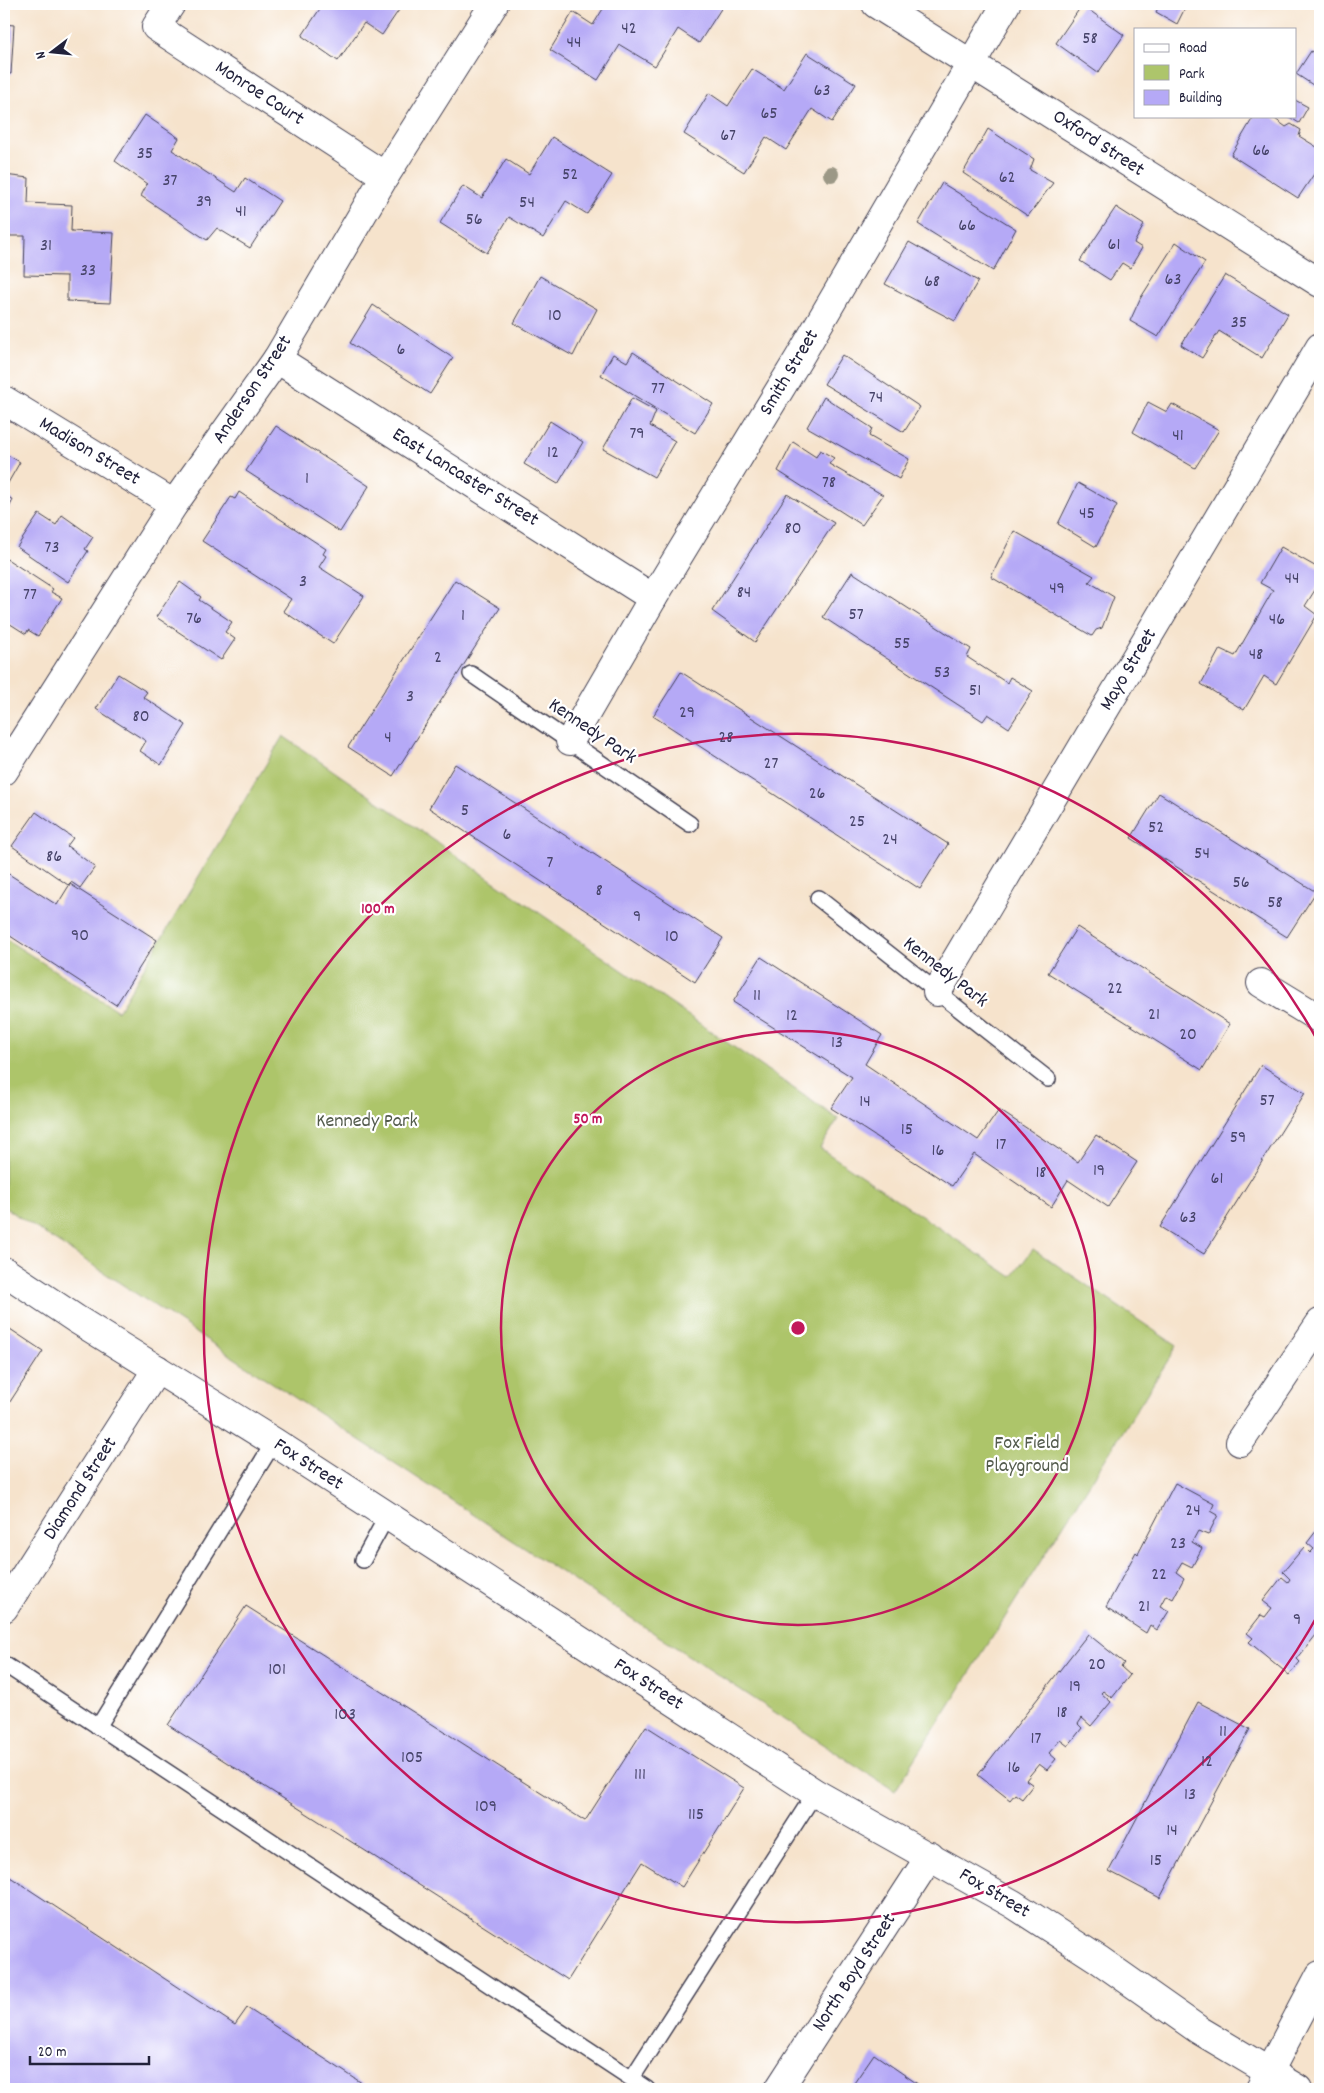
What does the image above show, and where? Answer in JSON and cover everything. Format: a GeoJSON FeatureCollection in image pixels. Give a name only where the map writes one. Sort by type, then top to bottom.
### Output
{"type":"FeatureCollection","features":[{"type":"Feature","properties":{"kind":"street","name":"Monroe Court"},"geometry":{"type":"LineString","coordinates":[[171,4],[156,28],[385,176]]}},
{"type":"Feature","properties":{"kind":"street","name":"Anderson Street"},"geometry":{"type":"LineString","coordinates":[[4,771],[174,504],[277,359],[385,176],[494,4]]}},
{"type":"Feature","properties":{"kind":"street","name":"Oxford Street"},"geometry":{"type":"LineString","coordinates":[[876,4],[1271,254],[1320,283]]}},
{"type":"Feature","properties":{"kind":"street","name":"Smith Street"},"geometry":{"type":"LineString","coordinates":[[570,741],[653,598],[804,350],[1006,4]]}},
{"type":"Feature","properties":{"kind":"street","name":"Mayo Street"},"geometry":{"type":"LineString","coordinates":[[937,992],[1320,347]]}},
{"type":"Feature","properties":{"kind":"street","name":"East Lancaster Street"},"geometry":{"type":"LineString","coordinates":[[277,359],[653,598]]}},
{"type":"Feature","properties":{"kind":"street","name":"Madison Street"},"geometry":{"type":"LineString","coordinates":[[4,400],[174,504]]}},
{"type":"Feature","properties":{"kind":"street"},"geometry":{"type":"LineString","coordinates":[[1261,982],[1320,1019]]}},
{"type":"Feature","properties":{"kind":"street","name":"Fox Street"},"geometry":{"type":"LineString","coordinates":[[4,1271],[274,1442],[815,1793],[1013,1904],[1098,1959],[1199,2030],[1264,2080],[1298,2089]]}},
{"type":"Feature","properties":{"kind":"street"},"geometry":{"type":"LineString","coordinates":[[1240,1442],[1320,1323]]}},
{"type":"Feature","properties":{"kind":"street","name":"Diamond Street"},"geometry":{"type":"LineString","coordinates":[[4,1608],[157,1369]]}},
{"type":"Feature","properties":{"kind":"street","name":"North Boyd Street"},"geometry":{"type":"LineString","coordinates":[[779,2089],[930,1856]]}},
{"type":"Feature","properties":{"kind":"street"},"geometry":{"type":"LineString","coordinates":[[1264,2080],[1320,1975]]}},
{"type":"Feature","properties":{"kind":"lane","name":"Kennedy Park"},"geometry":{"type":"LineString","coordinates":[[471,674],[690,824]]}},
{"type":"Feature","properties":{"kind":"lane","name":"Kennedy Park"},"geometry":{"type":"LineString","coordinates":[[818,898],[1048,1078]]}},
{"type":"Feature","properties":{"kind":"lane"},"geometry":{"type":"LineString","coordinates":[[98,1727],[274,1442]]}},
{"type":"Feature","properties":{"kind":"lane"},"geometry":{"type":"LineString","coordinates":[[363,1560],[387,1516]]}},
{"type":"Feature","properties":{"kind":"lane"},"geometry":{"type":"LineString","coordinates":[[4,1664],[648,2089]]}},
{"type":"Feature","properties":{"kind":"lane"},"geometry":{"type":"LineString","coordinates":[[632,2078],[815,1793]]}},
{"type":"Feature","properties":{"kind":"green space","name":"Kennedy Park"},"geometry":{"type":"Polygon","coordinates":[[[283,736],[838,1119],[820,1148],[1012,1277],[1033,1249],[1177,1346],[895,1791],[4,1207],[4,938],[118,1011],[283,736]]]}},
{"type":"Feature","properties":{"kind":"building"},"geometry":{"type":"Polygon","coordinates":[[[323,4],[340,4],[346,7],[348,4],[403,4],[382,35],[364,23],[338,61],[302,36],[323,4]]]}},
{"type":"Feature","properties":{"kind":"building"},"geometry":{"type":"Polygon","coordinates":[[[606,4],[724,4],[699,43],[678,29],[655,66],[620,45],[598,80],[550,50],[573,12],[593,25],[606,4]]]}},
{"type":"Feature","properties":{"kind":"building"},"geometry":{"type":"Polygon","coordinates":[[[1160,4],[1187,4],[1177,24],[1156,12],[1160,4]]]}},
{"type":"Feature","properties":{"kind":"building"},"geometry":{"type":"Polygon","coordinates":[[[1082,5],[1124,35],[1098,73],[1056,43],[1082,5]]]}},
{"type":"Feature","properties":{"kind":"building"},"geometry":{"type":"Polygon","coordinates":[[[4,24],[14,25],[11,74],[4,73],[4,24]]]}},
{"type":"Feature","properties":{"kind":"building"},"geometry":{"type":"Polygon","coordinates":[[[1311,51],[1320,57],[1320,79],[1316,87],[1296,74],[1311,51]]]}},
{"type":"Feature","properties":{"kind":"building"},"geometry":{"type":"Polygon","coordinates":[[[807,53],[856,84],[832,122],[812,109],[786,150],[766,137],[744,172],[684,134],[709,93],[728,106],[752,69],[784,89],[807,53]]]}},
{"type":"Feature","properties":{"kind":"building"},"geometry":{"type":"Polygon","coordinates":[[[1296,101],[1308,107],[1299,123],[1291,118],[1296,118],[1296,101]]]}},
{"type":"Feature","properties":{"kind":"building"},"geometry":{"type":"Polygon","coordinates":[[[145,115],[179,138],[172,150],[236,192],[245,178],[280,201],[250,248],[217,228],[207,240],[141,196],[147,184],[115,161],[145,115]]]}},
{"type":"Feature","properties":{"kind":"building"},"geometry":{"type":"Polygon","coordinates":[[[1253,118],[1274,118],[1286,127],[1291,124],[1301,130],[1299,136],[1320,149],[1320,165],[1298,198],[1231,155],[1253,118]]]}},
{"type":"Feature","properties":{"kind":"building"},"geometry":{"type":"Polygon","coordinates":[[[988,129],[1034,159],[1030,170],[1053,183],[1028,216],[963,173],[988,129]]]}},
{"type":"Feature","properties":{"kind":"building"},"geometry":{"type":"Polygon","coordinates":[[[552,137],[612,175],[587,214],[566,201],[543,238],[509,217],[487,253],[440,223],[463,186],[482,198],[506,159],[529,174],[552,137]]]}},
{"type":"Feature","properties":{"kind":"building"},"geometry":{"type":"Polygon","coordinates":[[[4,175],[29,178],[28,203],[72,205],[71,231],[114,233],[110,303],[67,301],[67,276],[24,275],[25,236],[4,236],[4,175]]]}},
{"type":"Feature","properties":{"kind":"building"},"geometry":{"type":"Polygon","coordinates":[[[942,183],[1016,229],[993,271],[918,224],[942,183]]]}},
{"type":"Feature","properties":{"kind":"building"},"geometry":{"type":"Polygon","coordinates":[[[1116,207],[1144,225],[1134,243],[1142,248],[1130,268],[1122,263],[1110,280],[1080,261],[1116,207]]]}},
{"type":"Feature","properties":{"kind":"building"},"geometry":{"type":"Polygon","coordinates":[[[909,242],[978,281],[955,321],[885,284],[909,242]]]}},
{"type":"Feature","properties":{"kind":"building"},"geometry":{"type":"Polygon","coordinates":[[[1176,242],[1205,262],[1158,337],[1130,321],[1140,299],[1176,242]]]}},
{"type":"Feature","properties":{"kind":"building"},"geometry":{"type":"Polygon","coordinates":[[[1225,275],[1288,314],[1262,358],[1219,331],[1202,358],[1181,345],[1225,275]]]}},
{"type":"Feature","properties":{"kind":"building"},"geometry":{"type":"Polygon","coordinates":[[[540,276],[597,309],[573,356],[514,323],[540,276]]]}},
{"type":"Feature","properties":{"kind":"building"},"geometry":{"type":"Polygon","coordinates":[[[373,305],[453,358],[430,394],[350,343],[373,305]]]}},
{"type":"Feature","properties":{"kind":"building"},"geometry":{"type":"Polygon","coordinates":[[[633,352],[713,404],[695,433],[601,375],[613,354],[627,362],[633,352]]]}},
{"type":"Feature","properties":{"kind":"building"},"geometry":{"type":"Polygon","coordinates":[[[842,355],[920,407],[904,432],[824,384],[842,355]]]}},
{"type":"Feature","properties":{"kind":"building"},"geometry":{"type":"Polygon","coordinates":[[[824,397],[872,428],[869,436],[909,459],[899,479],[807,427],[824,397]]]}},
{"type":"Feature","properties":{"kind":"building"},"geometry":{"type":"Polygon","coordinates":[[[632,398],[656,411],[650,426],[675,441],[654,477],[603,449],[632,398]]]}},
{"type":"Feature","properties":{"kind":"building"},"geometry":{"type":"Polygon","coordinates":[[[1148,402],[1167,412],[1172,404],[1219,430],[1195,468],[1133,432],[1148,402]]]}},
{"type":"Feature","properties":{"kind":"building"},"geometry":{"type":"Polygon","coordinates":[[[550,421],[583,442],[558,484],[524,464],[550,421]]]}},
{"type":"Feature","properties":{"kind":"building"},"geometry":{"type":"Polygon","coordinates":[[[276,426],[369,486],[340,532],[246,471],[276,426]]]}},
{"type":"Feature","properties":{"kind":"building"},"geometry":{"type":"Polygon","coordinates":[[[793,442],[816,457],[820,450],[834,458],[829,464],[883,495],[862,525],[778,471],[793,442]]]}},
{"type":"Feature","properties":{"kind":"building"},"geometry":{"type":"Polygon","coordinates":[[[4,453],[20,462],[4,490],[4,453]]]}},
{"type":"Feature","properties":{"kind":"building"},"geometry":{"type":"Polygon","coordinates":[[[1078,483],[1117,505],[1096,547],[1058,524],[1078,483]]]}},
{"type":"Feature","properties":{"kind":"building"},"geometry":{"type":"Polygon","coordinates":[[[239,492],[326,549],[323,554],[326,556],[319,567],[364,596],[333,644],[283,611],[291,599],[202,541],[231,497],[235,499],[239,492]]]}},
{"type":"Feature","properties":{"kind":"building"},"geometry":{"type":"Polygon","coordinates":[[[4,494],[13,500],[4,517],[4,494]]]}},
{"type":"Feature","properties":{"kind":"building"},"geometry":{"type":"Polygon","coordinates":[[[787,494],[834,523],[755,642],[712,611],[787,494]]]}},
{"type":"Feature","properties":{"kind":"building"},"geometry":{"type":"Polygon","coordinates":[[[39,514],[56,525],[62,515],[93,537],[85,549],[88,551],[68,582],[17,547],[39,514]]]}},
{"type":"Feature","properties":{"kind":"building"},"geometry":{"type":"Polygon","coordinates":[[[1014,531],[1094,576],[1089,582],[1114,597],[1102,628],[1096,630],[1092,636],[991,577],[1014,531]]]}},
{"type":"Feature","properties":{"kind":"building"},"geometry":{"type":"Polygon","coordinates":[[[1281,547],[1320,569],[1320,582],[1305,606],[1317,615],[1276,684],[1264,676],[1244,710],[1201,684],[1220,649],[1235,656],[1273,590],[1260,583],[1281,547]]]}},
{"type":"Feature","properties":{"kind":"building"},"geometry":{"type":"Polygon","coordinates":[[[7,559],[53,589],[51,592],[62,598],[38,636],[28,630],[26,634],[4,620],[4,565],[7,559]]]}},
{"type":"Feature","properties":{"kind":"building"},"geometry":{"type":"Polygon","coordinates":[[[852,572],[971,649],[967,657],[1007,683],[1010,677],[1033,691],[1009,728],[988,714],[983,721],[823,617],[852,572]]]}},
{"type":"Feature","properties":{"kind":"building"},"geometry":{"type":"Polygon","coordinates":[[[455,580],[500,608],[393,776],[348,747],[455,580]]]}},
{"type":"Feature","properties":{"kind":"building"},"geometry":{"type":"Polygon","coordinates":[[[180,582],[201,597],[199,600],[232,622],[225,632],[235,639],[221,660],[156,617],[180,582]]]}},
{"type":"Feature","properties":{"kind":"building"},"geometry":{"type":"Polygon","coordinates":[[[681,672],[948,844],[920,889],[653,716],[681,672]]]}},
{"type":"Feature","properties":{"kind":"building"},"geometry":{"type":"Polygon","coordinates":[[[118,674],[147,692],[143,697],[186,725],[161,765],[140,751],[146,741],[96,709],[118,674]]]}},
{"type":"Feature","properties":{"kind":"building"},"geometry":{"type":"Polygon","coordinates":[[[455,764],[723,938],[695,982],[429,808],[455,764]]]}},
{"type":"Feature","properties":{"kind":"building"},"geometry":{"type":"Polygon","coordinates":[[[1159,793],[1316,892],[1287,937],[1131,838],[1159,793]]]}},
{"type":"Feature","properties":{"kind":"building"},"geometry":{"type":"Polygon","coordinates":[[[36,812],[73,838],[67,846],[95,867],[80,888],[71,882],[68,885],[12,846],[36,812]]]}},
{"type":"Feature","properties":{"kind":"building"},"geometry":{"type":"Polygon","coordinates":[[[4,871],[57,905],[70,884],[157,940],[116,1005],[4,932],[4,871]]]}},
{"type":"Feature","properties":{"kind":"building"},"geometry":{"type":"Polygon","coordinates":[[[1077,927],[1230,1024],[1202,1070],[1048,973],[1077,927]]]}},
{"type":"Feature","properties":{"kind":"building"},"geometry":{"type":"Polygon","coordinates":[[[761,957],[882,1035],[865,1064],[978,1140],[999,1110],[1078,1162],[1096,1135],[1137,1162],[1108,1207],[1068,1180],[1051,1207],[974,1154],[952,1186],[831,1108],[852,1077],[733,1002],[761,957]]]}},
{"type":"Feature","properties":{"kind":"building"},"geometry":{"type":"Polygon","coordinates":[[[1261,1065],[1305,1093],[1204,1254],[1160,1227],[1261,1065]]]}},
{"type":"Feature","properties":{"kind":"building"},"geometry":{"type":"Polygon","coordinates":[[[4,1325],[43,1351],[4,1411],[4,1325]]]}},
{"type":"Feature","properties":{"kind":"building"},"geometry":{"type":"Polygon","coordinates":[[[1175,1483],[1214,1504],[1211,1511],[1218,1515],[1208,1535],[1198,1531],[1192,1542],[1202,1548],[1192,1567],[1182,1562],[1176,1572],[1184,1578],[1173,1599],[1166,1595],[1160,1606],[1169,1611],[1157,1630],[1150,1625],[1146,1633],[1106,1607],[1136,1552],[1138,1554],[1175,1483]]]}},
{"type":"Feature","properties":{"kind":"building"},"geometry":{"type":"Polygon","coordinates":[[[1320,1526],[1320,1630],[1297,1659],[1300,1662],[1289,1675],[1249,1642],[1253,1638],[1247,1633],[1261,1615],[1265,1617],[1272,1608],[1263,1601],[1282,1577],[1288,1582],[1290,1579],[1283,1572],[1304,1547],[1310,1553],[1314,1549],[1307,1543],[1320,1526]]]}},
{"type":"Feature","properties":{"kind":"building"},"geometry":{"type":"Polygon","coordinates":[[[246,1606],[585,1821],[646,1726],[744,1788],[682,1887],[642,1862],[568,1980],[168,1725],[246,1606]]]}},
{"type":"Feature","properties":{"kind":"building"},"geometry":{"type":"Polygon","coordinates":[[[1088,1634],[1124,1663],[1121,1667],[1130,1675],[1112,1698],[1103,1691],[1101,1693],[1111,1702],[1091,1726],[1082,1718],[1078,1724],[1082,1728],[1068,1746],[1060,1740],[1049,1753],[1056,1759],[1047,1770],[1039,1764],[1026,1780],[1033,1785],[1022,1799],[1015,1794],[1010,1800],[978,1775],[1088,1634]]]}},
{"type":"Feature","properties":{"kind":"building"},"geometry":{"type":"Polygon","coordinates":[[[1198,1702],[1250,1729],[1160,1898],[1109,1871],[1198,1702]]]}},
{"type":"Feature","properties":{"kind":"building"},"geometry":{"type":"Polygon","coordinates":[[[4,1873],[235,2025],[247,2008],[371,2089],[4,2089],[4,1873]]]}},
{"type":"Feature","properties":{"kind":"building"},"geometry":{"type":"Polygon","coordinates":[[[874,2054],[925,2089],[850,2089],[874,2054]]]}},
{"type":"Feature","properties":{"kind":"park label","name":"Fox Field Playground"},"geometry":{"type":"Point","coordinates":[1027,1456]}}]}
